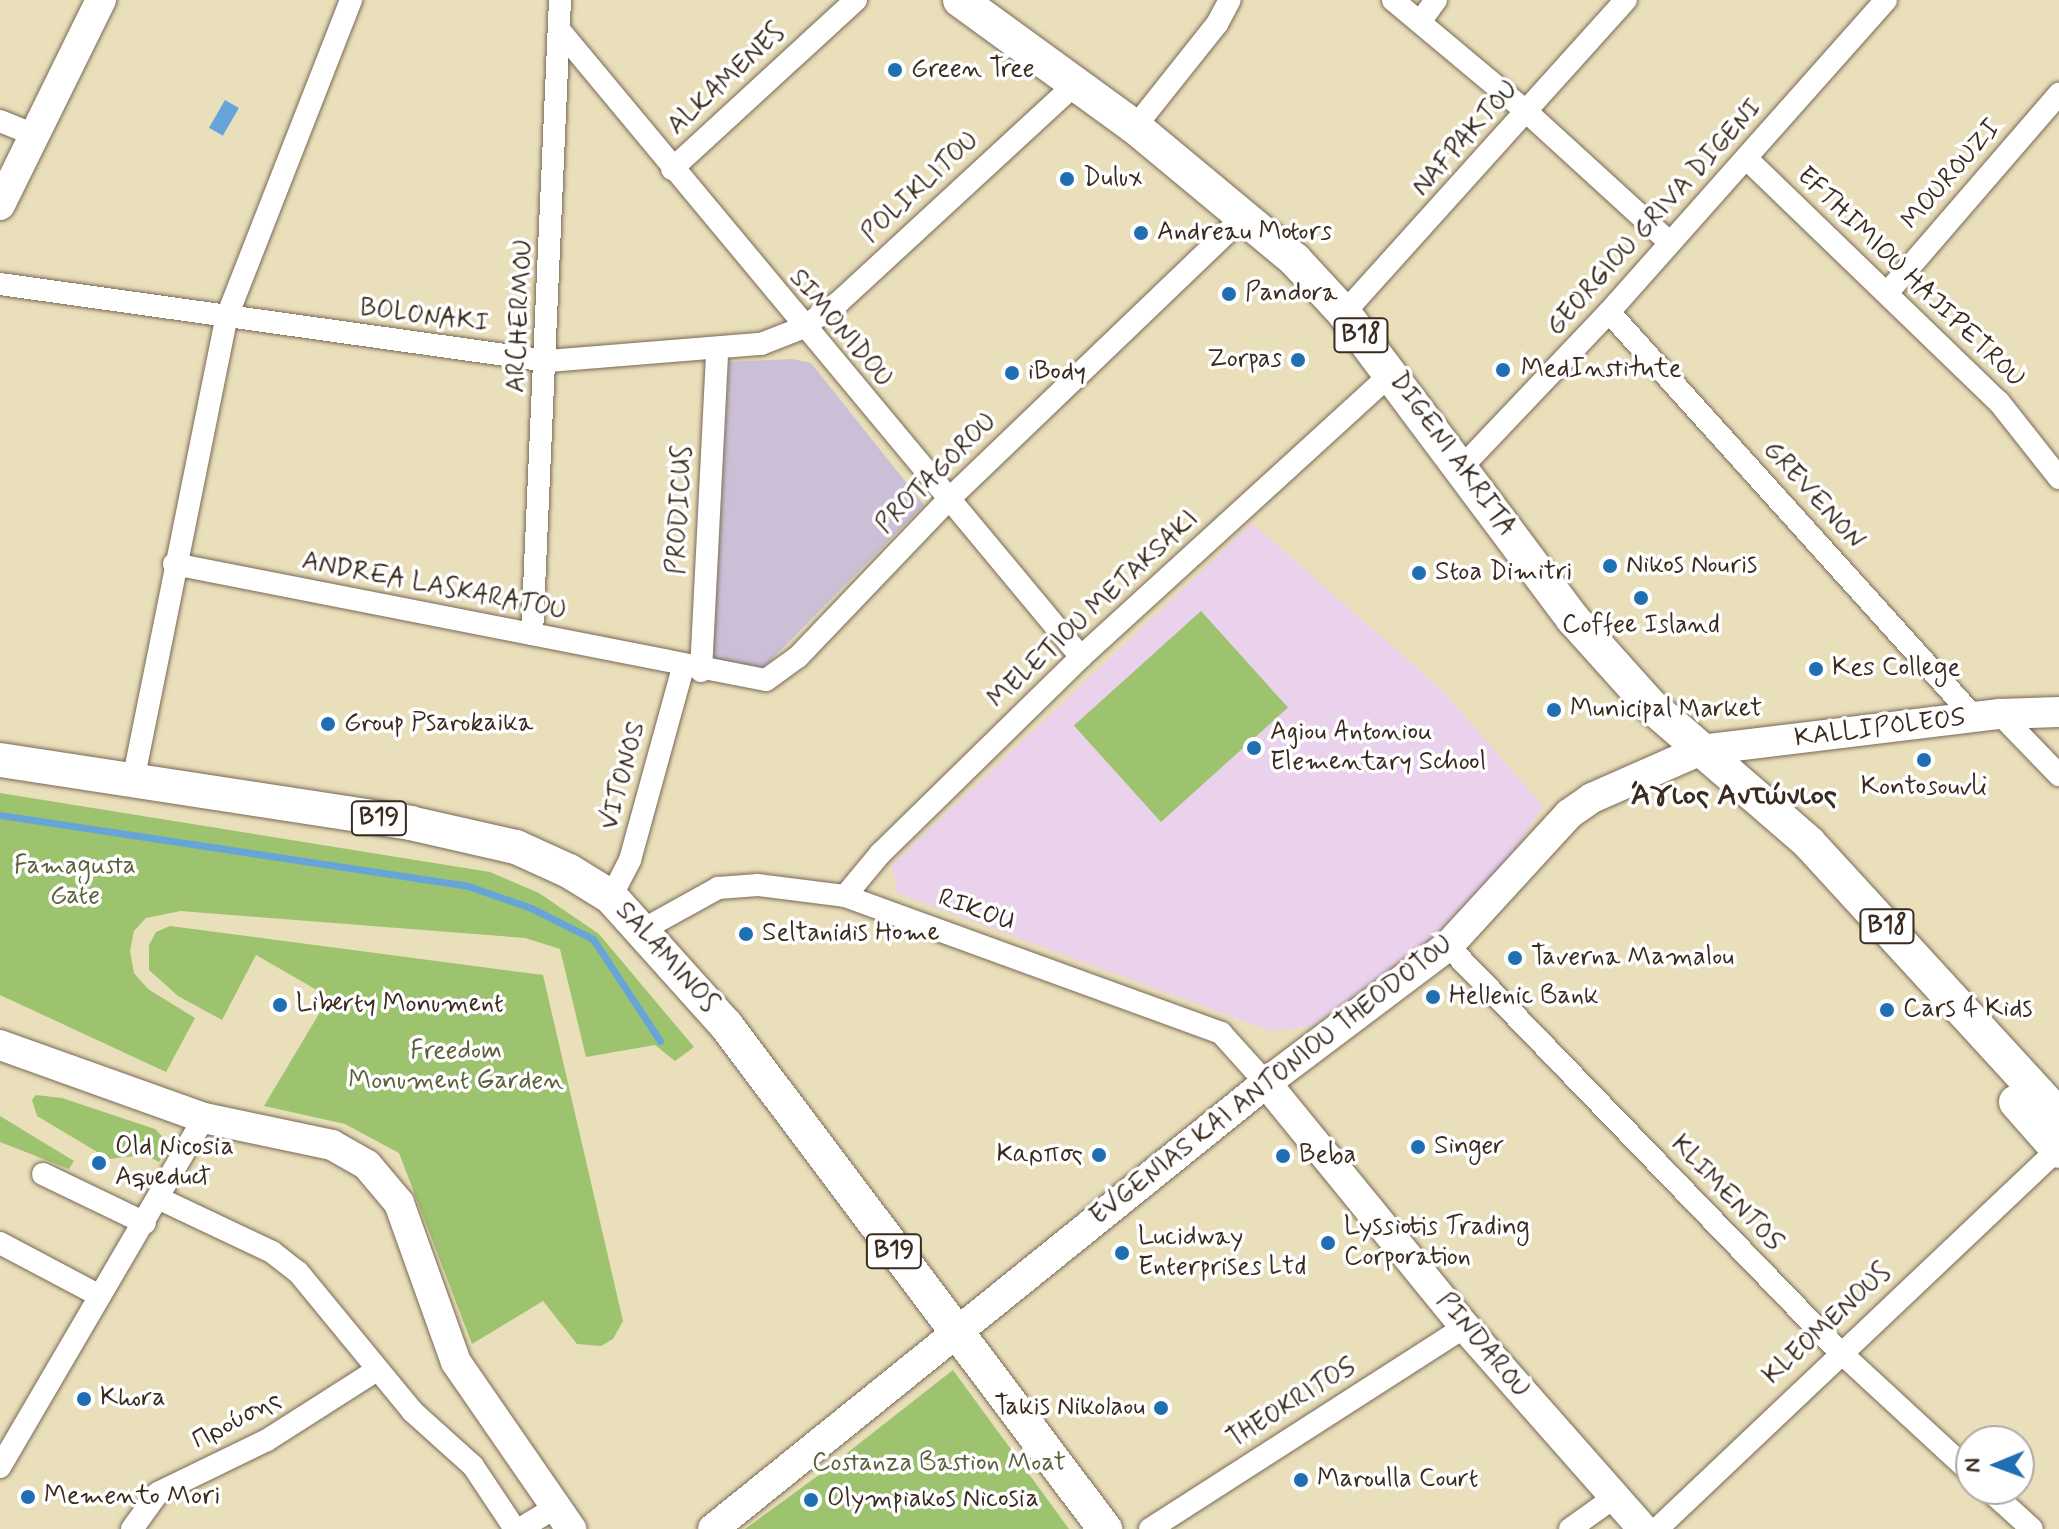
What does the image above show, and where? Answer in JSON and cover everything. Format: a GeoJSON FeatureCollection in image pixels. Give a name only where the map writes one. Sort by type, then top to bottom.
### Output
{"type":"FeatureCollection","features":[{"type":"Feature","properties":{"kind":"main road","name":"DIGENI AKRITA"},"geometry":{"type":"LineString","coordinates":[[960,0],[1135,127],[1244,216],[1344,313],[1573,619],[1651,706],[1701,750]]}},
{"type":"Feature","properties":{"kind":"main road","name":"B18"},"geometry":{"type":"LineString","coordinates":[[1701,750],[1809,843],[2053,1144]]}},
{"type":"Feature","properties":{"kind":"main road","name":"SALAMINOS"},"geometry":{"type":"LineString","coordinates":[[0,760],[410,823],[516,847],[611,897],[644,929],[726,1025],[956,1332]]}},
{"type":"Feature","properties":{"kind":"main road","name":"B19"},"geometry":{"type":"LineString","coordinates":[[956,1332],[1105,1529]]}},
{"type":"Feature","properties":{"kind":"street"},"geometry":{"type":"LineString","coordinates":[[0,205],[101,0]]}},
{"type":"Feature","properties":{"kind":"street"},"geometry":{"type":"LineString","coordinates":[[133,781],[174,564],[226,319],[351,0]]}},
{"type":"Feature","properties":{"kind":"street","name":"ARCHERMOU"},"geometry":{"type":"LineString","coordinates":[[532,634],[548,361],[560,0]]}},
{"type":"Feature","properties":{"kind":"street","name":"ALKAMENES"},"geometry":{"type":"LineString","coordinates":[[672,169],[856,0]]}},
{"type":"Feature","properties":{"kind":"street"},"geometry":{"type":"LineString","coordinates":[[1135,127],[1217,24],[1230,0]]}},
{"type":"Feature","properties":{"kind":"street"},"geometry":{"type":"LineString","coordinates":[[1393,0],[1528,113],[1668,241]]}},
{"type":"Feature","properties":{"kind":"street"},"geometry":{"type":"LineString","coordinates":[[1420,22],[1436,0]]}},
{"type":"Feature","properties":{"kind":"street","name":"NAFPAKTOU"},"geometry":{"type":"LineString","coordinates":[[1344,313],[1528,113],[1626,0]]}},
{"type":"Feature","properties":{"kind":"street","name":"GEORGIOU GRIVA DIGENI"},"geometry":{"type":"LineString","coordinates":[[1460,469],[1609,312],[1668,241],[1747,159],[1886,0]]}},
{"type":"Feature","properties":{"kind":"street","name":"SIMONIDOU"},"geometry":{"type":"LineString","coordinates":[[561,32],[802,328],[1081,657]]}},
{"type":"Feature","properties":{"kind":"street","name":"POLIKLITOU"},"geometry":{"type":"LineString","coordinates":[[802,328],[839,302],[1075,84]]}},
{"type":"Feature","properties":{"kind":"street","name":"MOUROUZI"},"geometry":{"type":"LineString","coordinates":[[1888,292],[2059,94]]}},
{"type":"Feature","properties":{"kind":"street"},"geometry":{"type":"LineString","coordinates":[[0,121],[34,135]]}},
{"type":"Feature","properties":{"kind":"street","name":"EFTHIMIOU HAJIPETROU"},"geometry":{"type":"LineString","coordinates":[[1747,159],[1999,402],[2059,478]]}},
{"type":"Feature","properties":{"kind":"street","name":"PROTAGOROU"},"geometry":{"type":"LineString","coordinates":[[692,669],[773,678],[948,500],[1244,216]]}},
{"type":"Feature","properties":{"kind":"street","name":"BOLONAKI"},"geometry":{"type":"LineString","coordinates":[[0,284],[226,319],[548,361],[717,352],[761,344],[802,328]]}},
{"type":"Feature","properties":{"kind":"street","name":"GREVENON"},"geometry":{"type":"LineString","coordinates":[[1609,312],[1987,716],[2059,775]]}},
{"type":"Feature","properties":{"kind":"street","name":"PRODICUS"},"geometry":{"type":"LineString","coordinates":[[692,669],[717,352]]}},
{"type":"Feature","properties":{"kind":"street","name":"MELETIOU METAKSAKI"},"geometry":{"type":"LineString","coordinates":[[845,896],[880,854],[1081,657],[1391,374]]}},
{"type":"Feature","properties":{"kind":"street","name":"ANDREA LASKARATOU"},"geometry":{"type":"LineString","coordinates":[[174,564],[532,634],[692,669]]}},
{"type":"Feature","properties":{"kind":"street","name":"VITONOS"},"geometry":{"type":"LineString","coordinates":[[611,897],[630,860],[692,669]]}},
{"type":"Feature","properties":{"kind":"street","name":"KALLIPOLEOS"},"geometry":{"type":"LineString","coordinates":[[1701,750],[1987,716],[2059,712]]}},
{"type":"Feature","properties":{"kind":"street","name":"EVGENIAS KAI ANTONIOU THEODOTOU"},"geometry":{"type":"LineString","coordinates":[[713,1529],[1266,1083],[1448,946],[1569,814],[1624,780],[1701,750]]}},
{"type":"Feature","properties":{"kind":"street","name":"RIKOU"},"geometry":{"type":"LineString","coordinates":[[644,929],[718,888],[758,885],[845,896],[1221,1033],[1266,1083]]}},
{"type":"Feature","properties":{"kind":"street","name":"KLIMENTOS"},"geometry":{"type":"LineString","coordinates":[[1448,946],[1839,1351],[1955,1458]]}},
{"type":"Feature","properties":{"kind":"street"},"geometry":{"type":"LineString","coordinates":[[0,1045],[204,1118],[332,1145],[383,1180],[414,1238],[456,1362],[564,1518],[518,1529],[473,1466],[412,1411],[313,1287],[287,1262],[160,1199]]}},
{"type":"Feature","properties":{"kind":"street","name":"PINDAROU"},"geometry":{"type":"LineString","coordinates":[[1266,1083],[1465,1327],[1612,1499],[1643,1529]]}},
{"type":"Feature","properties":{"kind":"street"},"geometry":{"type":"LineString","coordinates":[[0,1467],[160,1199],[204,1118]]}},
{"type":"Feature","properties":{"kind":"street","name":"KLEOMENOUS"},"geometry":{"type":"LineString","coordinates":[[1657,1529],[2053,1144]]}},
{"type":"Feature","properties":{"kind":"street"},"geometry":{"type":"LineString","coordinates":[[43,1174],[145,1223]]}},
{"type":"Feature","properties":{"kind":"street"},"geometry":{"type":"LineString","coordinates":[[0,1243],[100,1296]]}},
{"type":"Feature","properties":{"kind":"street","name":"THEOKRITOS"},"geometry":{"type":"LineString","coordinates":[[1150,1529],[1465,1327]]}},
{"type":"Feature","properties":{"kind":"street","name":"Προύσης"},"geometry":{"type":"LineString","coordinates":[[132,1529],[158,1493],[267,1440],[377,1370]]}},
{"type":"Feature","properties":{"kind":"street"},"geometry":{"type":"LineString","coordinates":[[1570,1529],[1612,1499]]}},
{"type":"Feature","properties":{"kind":"street"},"geometry":{"type":"LineString","coordinates":[[2006,1505],[2032,1529]]}},
{"type":"Feature","properties":{"kind":"shaded area"},"geometry":{"type":"Polygon","coordinates":[[[792,359],[811,363],[924,505],[759,672],[713,663],[729,362],[792,359]]]}},
{"type":"Feature","properties":{"kind":"shaded area","name":"Agiou Antoniou Elementary School"},"geometry":{"type":"Polygon","coordinates":[[[1252,523],[1443,691],[1543,806],[1511,856],[1433,938],[1312,1026],[1270,1031],[897,893],[892,865],[1252,523]]]}},
{"type":"Feature","properties":{"kind":"green space"},"geometry":{"type":"Polygon","coordinates":[[[1201,611],[1288,708],[1161,822],[1074,725],[1201,611]]]}},
{"type":"Feature","properties":{"kind":"green space","name":"Famagusta Gate"},"geometry":{"type":"Polygon","coordinates":[[[0,793],[490,872],[539,893],[599,934],[694,1047],[675,1061],[655,1045],[586,1057],[560,949],[525,938],[181,911],[146,918],[134,931],[130,951],[134,973],[148,989],[195,1018],[166,1072],[0,995],[0,793]]]}},
{"type":"Feature","properties":{"kind":"green space","name":"Freedom Monument Garden"},"geometry":{"type":"Polygon","coordinates":[[[170,926],[543,975],[623,1321],[613,1339],[601,1346],[577,1344],[543,1301],[472,1344],[399,1153],[345,1124],[264,1106],[329,997],[256,955],[222,1020],[178,996],[149,970],[149,945],[156,932],[170,926]]]}},
{"type":"Feature","properties":{"kind":"green space"},"geometry":{"type":"Polygon","coordinates":[[[36,1095],[62,1098],[155,1129],[163,1137],[165,1153],[159,1162],[145,1155],[109,1159],[37,1116],[32,1100],[36,1095]]]}},
{"type":"Feature","properties":{"kind":"green space"},"geometry":{"type":"Polygon","coordinates":[[[0,1116],[74,1161],[69,1169],[0,1142],[0,1116]]]}},
{"type":"Feature","properties":{"kind":"green space","name":"Costanza Bastion Moat"},"geometry":{"type":"Polygon","coordinates":[[[953,1370],[1069,1529],[745,1529],[819,1475],[953,1370]]]}},
{"type":"Feature","properties":{"kind":"water"},"geometry":{"type":"Polygon","coordinates":[[[225,100],[239,108],[223,136],[209,128],[225,100]]]}},
{"type":"Feature","properties":{"kind":"waterway"},"geometry":{"type":"LineString","coordinates":[[0,815],[468,886],[531,908],[593,939],[660,1041]]}},
{"type":"Feature","properties":{"kind":"place","name":"Green Tree"},"geometry":{"type":"Point","coordinates":[895,70]}},
{"type":"Feature","properties":{"kind":"place","name":"Dulux"},"geometry":{"type":"Point","coordinates":[1067,179]}},
{"type":"Feature","properties":{"kind":"place","name":"Andreau Motors"},"geometry":{"type":"Point","coordinates":[1141,233]}},
{"type":"Feature","properties":{"kind":"place","name":"Pandora"},"geometry":{"type":"Point","coordinates":[1229,294]}},
{"type":"Feature","properties":{"kind":"place","name":"Zorpas"},"geometry":{"type":"Point","coordinates":[1298,360]}},
{"type":"Feature","properties":{"kind":"place","name":"MedInstitute"},"geometry":{"type":"Point","coordinates":[1503,370]}},
{"type":"Feature","properties":{"kind":"place","name":"iBody"},"geometry":{"type":"Point","coordinates":[1012,373]}},
{"type":"Feature","properties":{"kind":"place","name":"Nikos Nouris"},"geometry":{"type":"Point","coordinates":[1610,566]}},
{"type":"Feature","properties":{"kind":"place","name":"Stoa Dimitri"},"geometry":{"type":"Point","coordinates":[1419,573]}},
{"type":"Feature","properties":{"kind":"place","name":"Coffee Island"},"geometry":{"type":"Point","coordinates":[1641,598]}},
{"type":"Feature","properties":{"kind":"place","name":"Kes College"},"geometry":{"type":"Point","coordinates":[1816,669]}},
{"type":"Feature","properties":{"kind":"place","name":"Municipal Market"},"geometry":{"type":"Point","coordinates":[1554,710]}},
{"type":"Feature","properties":{"kind":"place","name":"Group Psarokaika"},"geometry":{"type":"Point","coordinates":[328,724]}},
{"type":"Feature","properties":{"kind":"place","name":"Agiou Antoniou Elementary School"},"geometry":{"type":"Point","coordinates":[1254,748]}},
{"type":"Feature","properties":{"kind":"place","name":"Kontosouvli"},"geometry":{"type":"Point","coordinates":[1924,760]}},
{"type":"Feature","properties":{"kind":"place","name":"Seltanidis Home"},"geometry":{"type":"Point","coordinates":[746,934]}},
{"type":"Feature","properties":{"kind":"place","name":"Taverna Mamalou"},"geometry":{"type":"Point","coordinates":[1515,958]}},
{"type":"Feature","properties":{"kind":"place","name":"Hellenic Bank"},"geometry":{"type":"Point","coordinates":[1433,997]}},
{"type":"Feature","properties":{"kind":"place","name":"Liberty Monument"},"geometry":{"type":"Point","coordinates":[280,1005]}},
{"type":"Feature","properties":{"kind":"place","name":"Cars 4 Kids"},"geometry":{"type":"Point","coordinates":[1887,1010]}},
{"type":"Feature","properties":{"kind":"place","name":"Singer"},"geometry":{"type":"Point","coordinates":[1418,1147]}},
{"type":"Feature","properties":{"kind":"place","name":"Καρπσς"},"geometry":{"type":"Point","coordinates":[1099,1155]}},
{"type":"Feature","properties":{"kind":"place","name":"Beba"},"geometry":{"type":"Point","coordinates":[1283,1156]}},
{"type":"Feature","properties":{"kind":"place","name":"Old Nicosia Aqueduct"},"geometry":{"type":"Point","coordinates":[99,1163]}},
{"type":"Feature","properties":{"kind":"place","name":"Lyssiotis Trading Corporation"},"geometry":{"type":"Point","coordinates":[1328,1243]}},
{"type":"Feature","properties":{"kind":"place","name":"Lucidway Enterprises Ltd"},"geometry":{"type":"Point","coordinates":[1122,1253]}},
{"type":"Feature","properties":{"kind":"place","name":"Khora"},"geometry":{"type":"Point","coordinates":[84,1399]}},
{"type":"Feature","properties":{"kind":"place","name":"Takis Nikolaou"},"geometry":{"type":"Point","coordinates":[1161,1408]}},
{"type":"Feature","properties":{"kind":"place","name":"Maroulla Court"},"geometry":{"type":"Point","coordinates":[1301,1480]}},
{"type":"Feature","properties":{"kind":"place","name":"Memento Mori"},"geometry":{"type":"Point","coordinates":[28,1497]}},
{"type":"Feature","properties":{"kind":"place","name":"Olympiakos Nicosia"},"geometry":{"type":"Point","coordinates":[811,1500]}},
{"type":"Feature","properties":{"kind":"district","name":"Άγιος Αντώνιος"},"geometry":{"type":"Point","coordinates":[1734,796]}}]}
